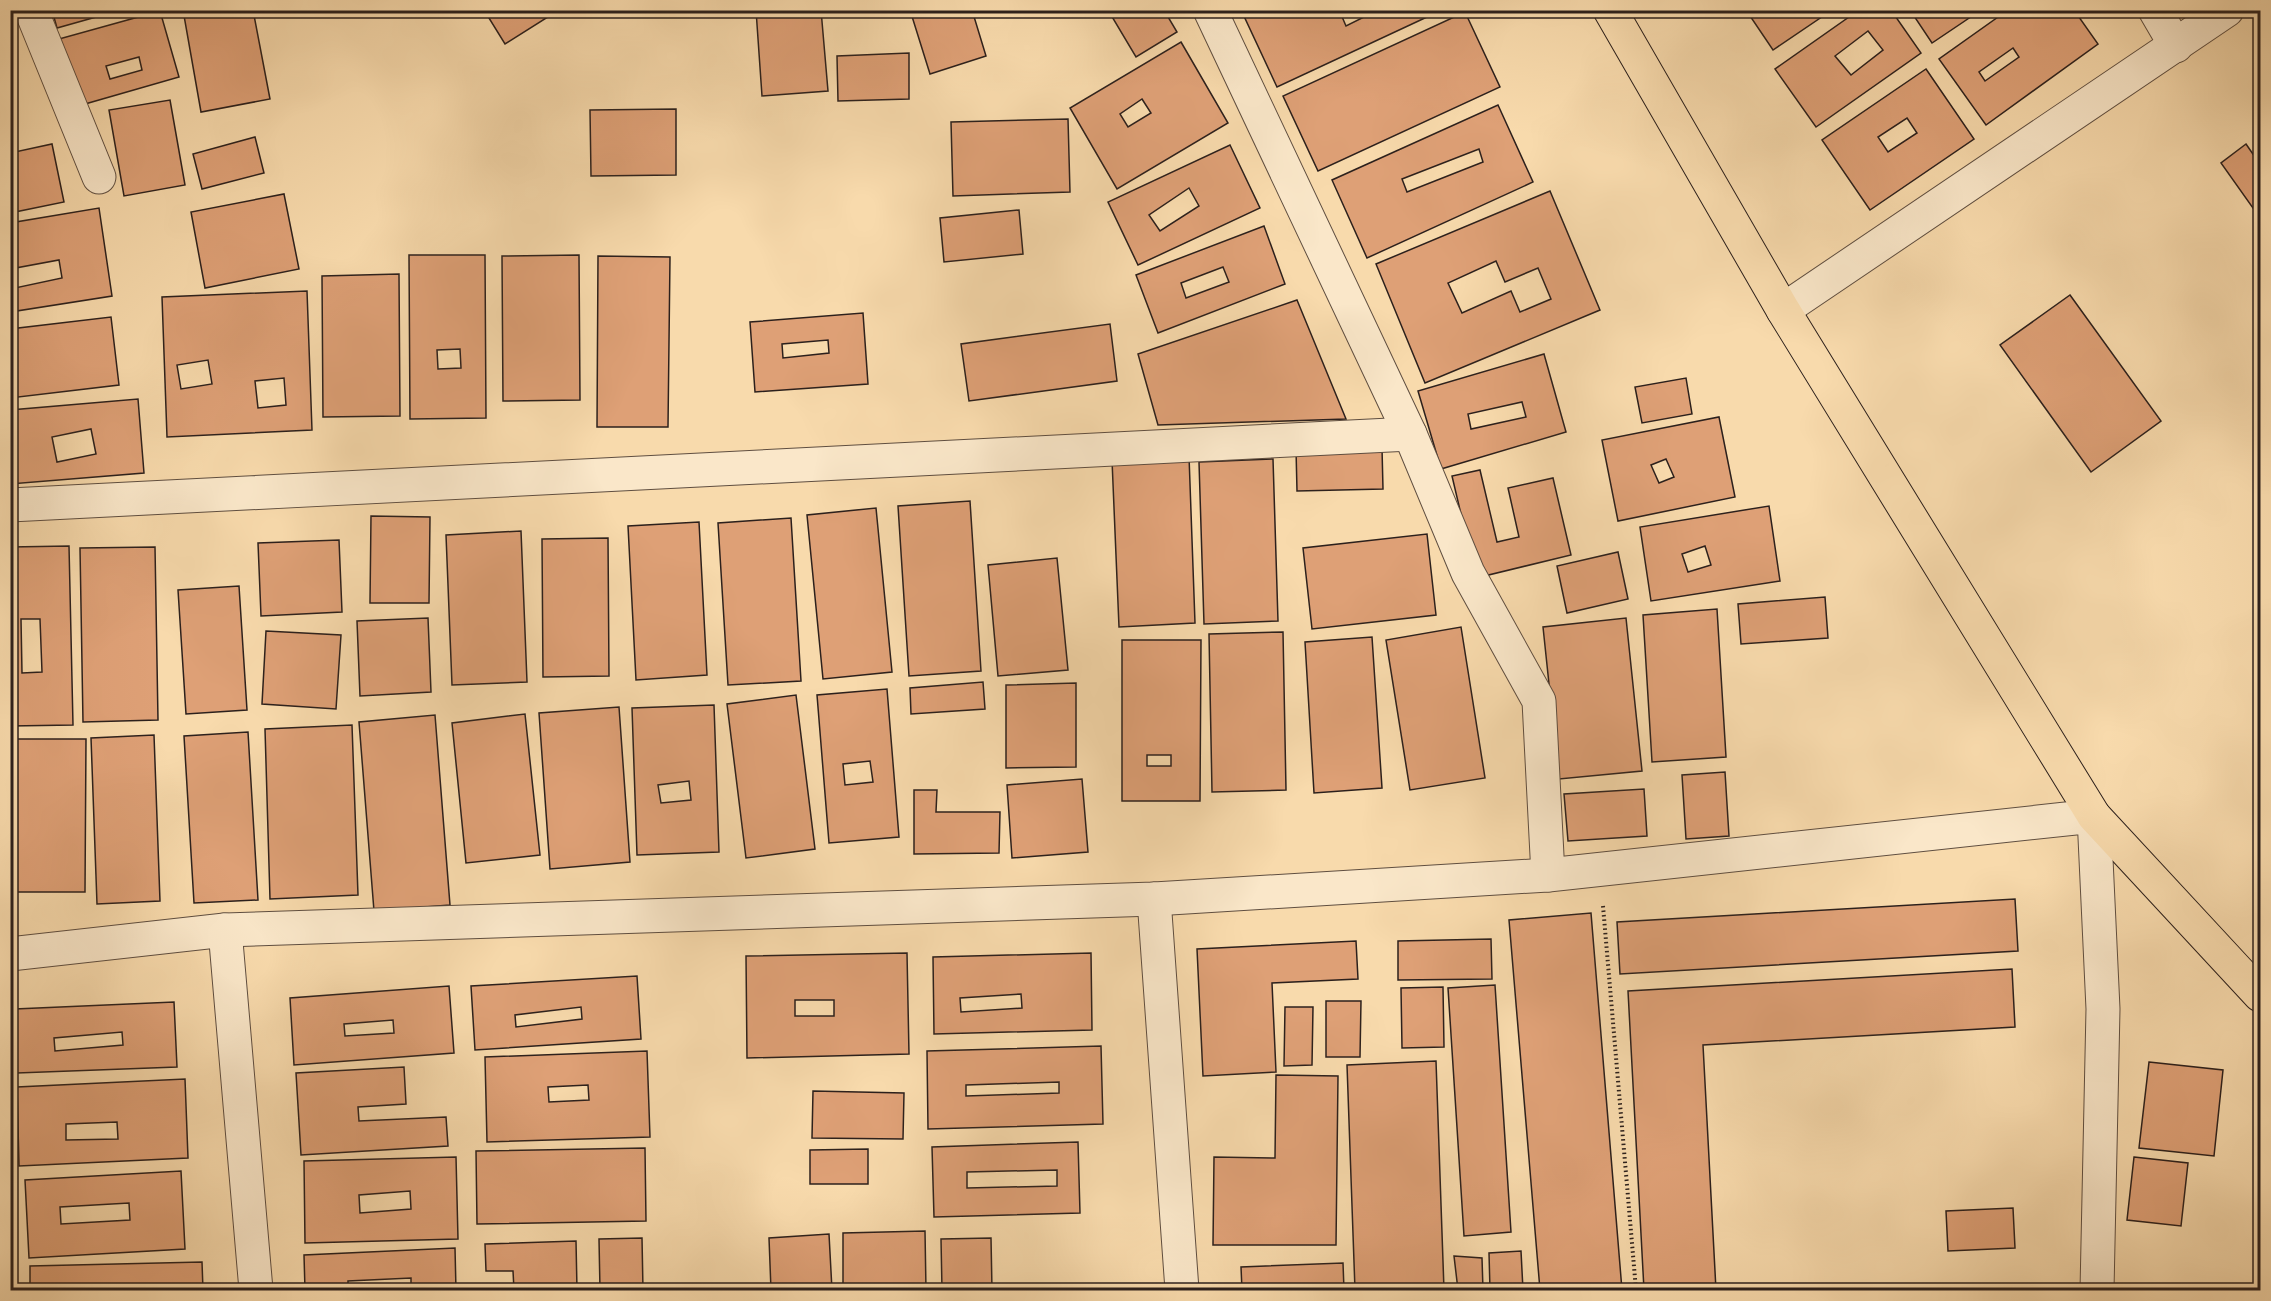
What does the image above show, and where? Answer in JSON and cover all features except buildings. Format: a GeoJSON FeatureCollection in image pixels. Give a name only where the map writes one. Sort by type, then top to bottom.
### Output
{"type":"FeatureCollection","features":[{"type":"Feature","properties":{"kind":"highway"},"geometry":{"type":"LineString","coordinates":[[1610,10],[1783,310],[2094,816],[2260,995]]}},
{"type":"Feature","properties":{"kind":"street"},"geometry":{"type":"LineString","coordinates":[[31,10],[99,177]]}},
{"type":"Feature","properties":{"kind":"street"},"geometry":{"type":"LineString","coordinates":[[1210,10],[1410,434],[1468,573],[1539,701],[1548,875]]}},
{"type":"Feature","properties":{"kind":"street"},"geometry":{"type":"LineString","coordinates":[[2155,10],[2176,46]]}},
{"type":"Feature","properties":{"kind":"street"},"geometry":{"type":"LineString","coordinates":[[1783,310],[2227,10]]}},
{"type":"Feature","properties":{"kind":"street"},"geometry":{"type":"LineString","coordinates":[[10,505],[1410,434]]}},
{"type":"Feature","properties":{"kind":"street"},"geometry":{"type":"LineString","coordinates":[[10,954],[225,930],[1154,899],[1548,875],[2094,816],[2103,1009],[2097,1290]]}},
{"type":"Feature","properties":{"kind":"street"},"geometry":{"type":"LineString","coordinates":[[1154,899],[1182,1290]]}},
{"type":"Feature","properties":{"kind":"street"},"geometry":{"type":"LineString","coordinates":[[225,930],[256,1290]]}},
{"type":"Feature","properties":{"kind":"path"},"geometry":{"type":"LineString","coordinates":[[1600,870],[1636,1290]]}}]}
